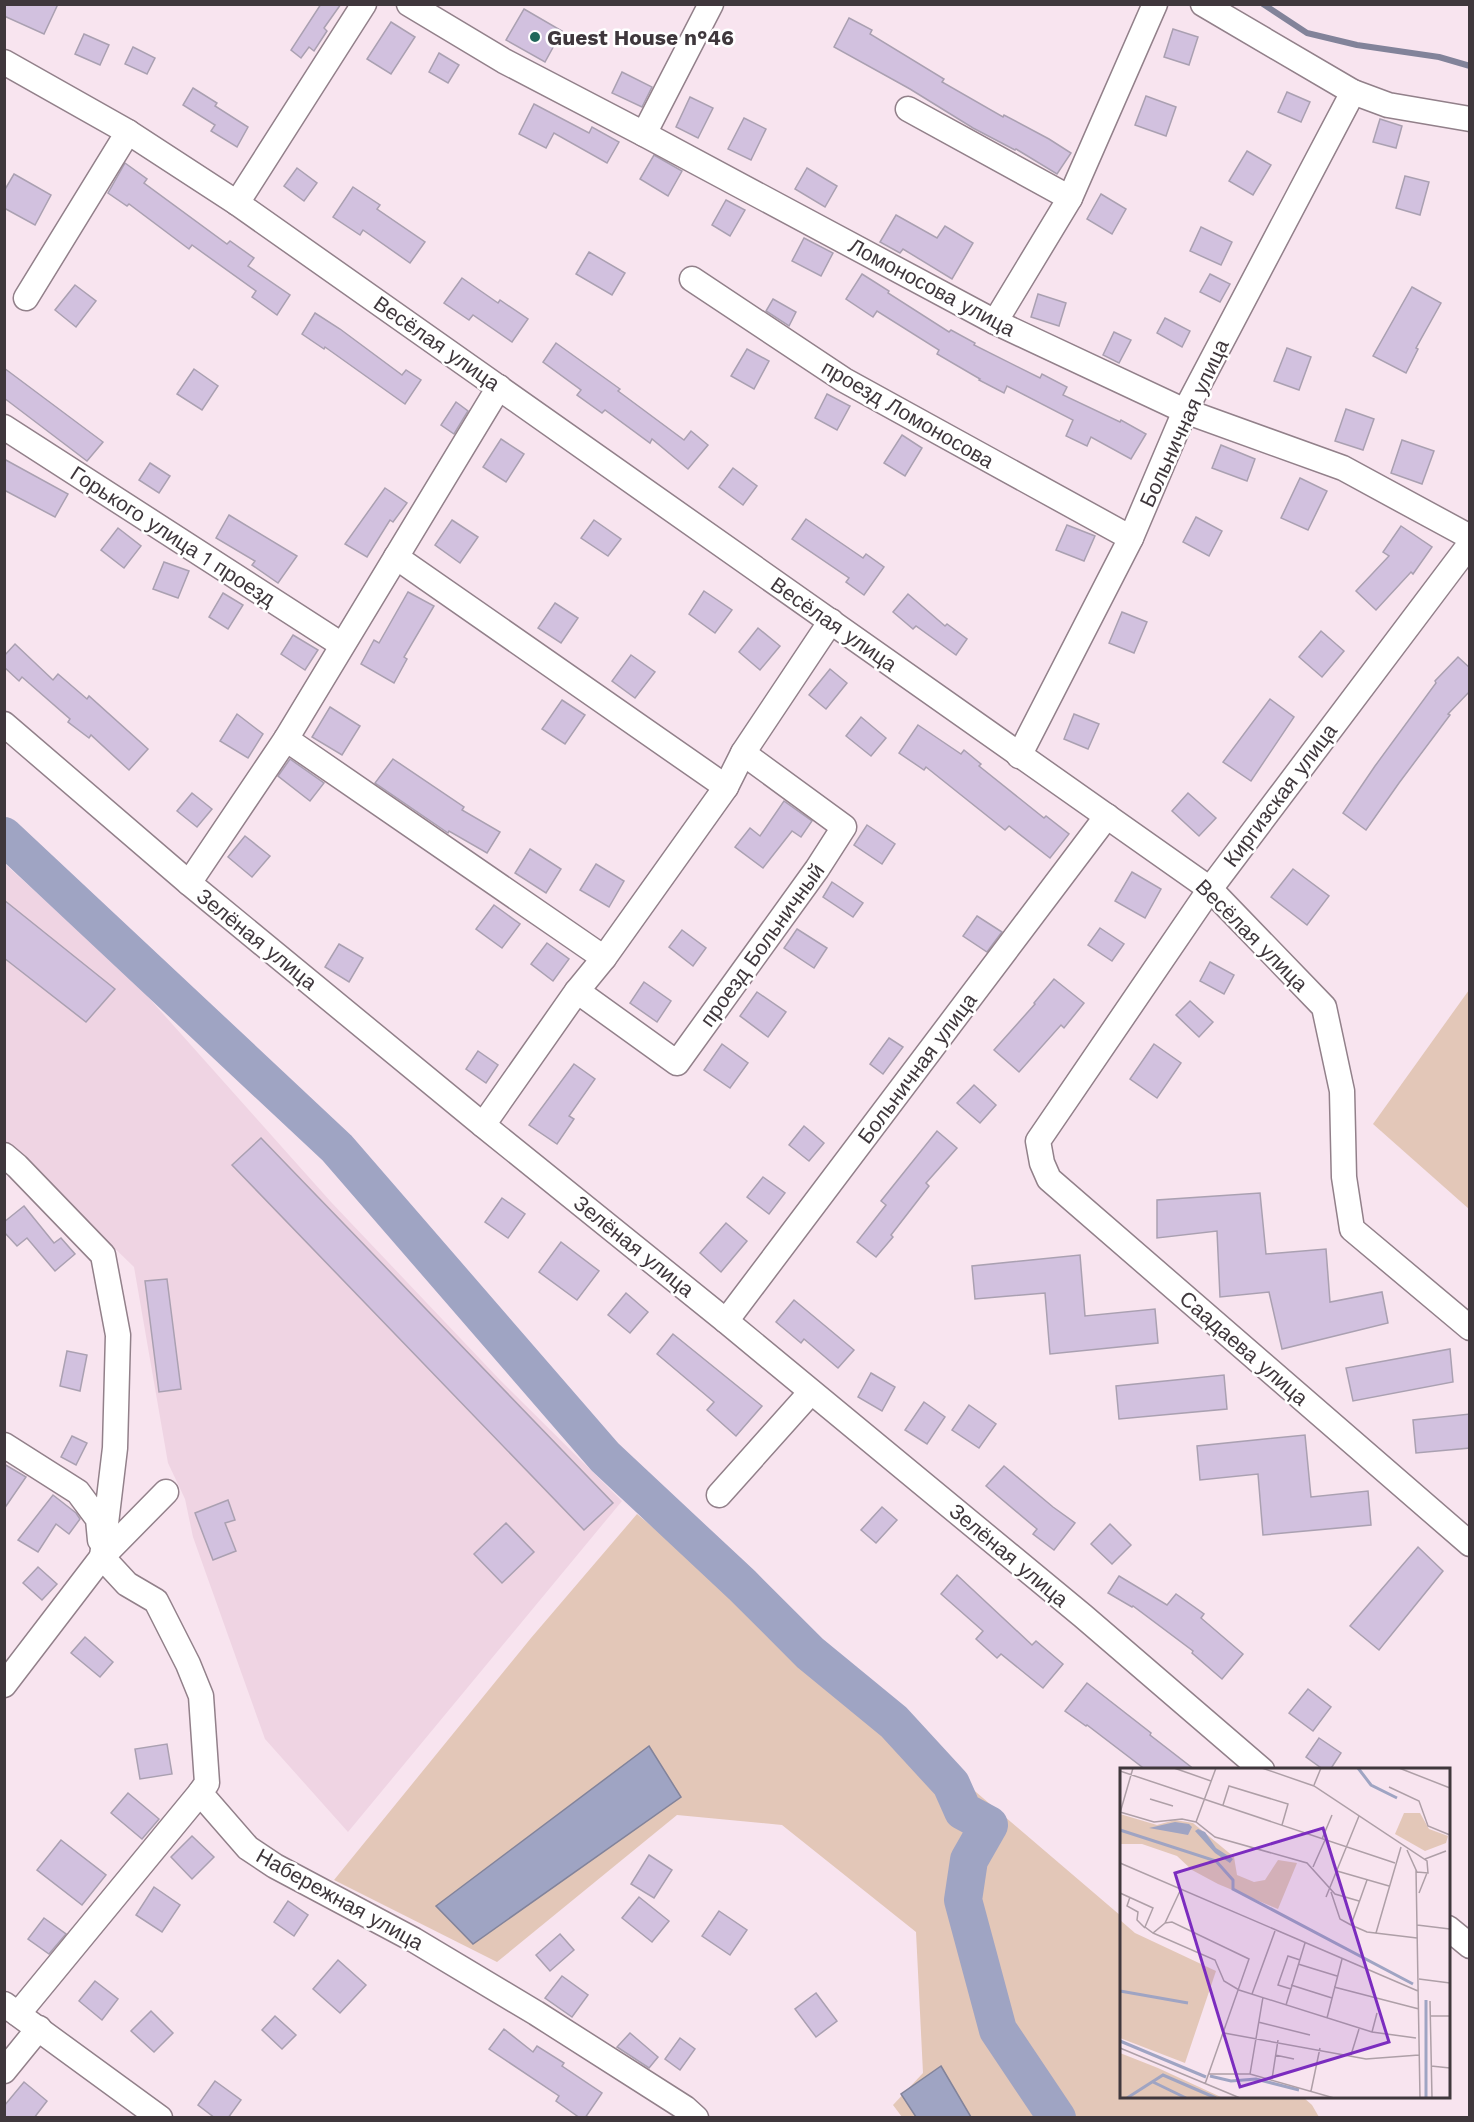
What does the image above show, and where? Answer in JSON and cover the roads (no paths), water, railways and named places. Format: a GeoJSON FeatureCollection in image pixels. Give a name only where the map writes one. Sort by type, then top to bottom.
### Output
{"type":"FeatureCollection","features":[{"type":"Feature","properties":{"kind":"street"},"geometry":{"type":"LineString","coordinates":[[237,203],[364,4]]}},
{"type":"Feature","properties":{"kind":"street","name":"Ломоносова улица"},"geometry":{"type":"LineString","coordinates":[[409,4],[504,61],[995,322],[1185,411],[1342,468],[1470,537]]}},
{"type":"Feature","properties":{"kind":"street"},"geometry":{"type":"LineString","coordinates":[[644,134],[711,4]]}},
{"type":"Feature","properties":{"kind":"street"},"geometry":{"type":"LineString","coordinates":[[995,322],[1070,198],[1155,4]]}},
{"type":"Feature","properties":{"kind":"street"},"geometry":{"type":"LineString","coordinates":[[1203,4],[1353,92],[1388,105],[1470,119]]}},
{"type":"Feature","properties":{"kind":"street","name":"Весёлая улица"},"geometry":{"type":"LineString","coordinates":[[4,62],[128,132],[237,203],[1210,889],[1324,1007],[1342,1091],[1344,1177],[1352,1229],[1470,1328]]}},
{"type":"Feature","properties":{"kind":"street","name":"Больничная улица"},"geometry":{"type":"LineString","coordinates":[[1019,756],[1131,538],[1185,411],[1353,92]]}},
{"type":"Feature","properties":{"kind":"street"},"geometry":{"type":"LineString","coordinates":[[908,109],[1070,198]]}},
{"type":"Feature","properties":{"kind":"street"},"geometry":{"type":"LineString","coordinates":[[26,297],[128,132]]}},
{"type":"Feature","properties":{"kind":"street","name":"проезд Ломоносова"},"geometry":{"type":"LineString","coordinates":[[692,279],[844,380],[1131,538]]}},
{"type":"Feature","properties":{"kind":"street"},"geometry":{"type":"LineString","coordinates":[[189,883],[286,739],[499,387]]}},
{"type":"Feature","properties":{"kind":"street","name":"Горького улица 1 проезд"},"geometry":{"type":"LineString","coordinates":[[4,428],[342,645]]}},
{"type":"Feature","properties":{"kind":"street","name":"Киргизская улица"},"geometry":{"type":"LineString","coordinates":[[1038,1141],[1210,889],[1470,544]]}},
{"type":"Feature","properties":{"kind":"street"},"geometry":{"type":"LineString","coordinates":[[396,556],[726,787]]}},
{"type":"Feature","properties":{"kind":"street"},"geometry":{"type":"LineString","coordinates":[[483,1125],[577,991],[726,787],[743,753],[831,621]]}},
{"type":"Feature","properties":{"kind":"street","name":"Зелёная улица"},"geometry":{"type":"LineString","coordinates":[[4,724],[189,883],[1083,1616],[1260,1768]]}},
{"type":"Feature","properties":{"kind":"street"},"geometry":{"type":"LineString","coordinates":[[286,739],[603,958]]}},
{"type":"Feature","properties":{"kind":"street","name":"проезд Больничный"},"geometry":{"type":"LineString","coordinates":[[577,991],[677,1063],[817,869],[844,827],[743,753]]}},
{"type":"Feature","properties":{"kind":"street","name":"Больничная улица"},"geometry":{"type":"LineString","coordinates":[[726,1321],[1107,816]]}},
{"type":"Feature","properties":{"kind":"street","name":"Саадаева улица"},"geometry":{"type":"LineString","coordinates":[[1038,1141],[1042,1163],[1049,1179],[1470,1544]]}},
{"type":"Feature","properties":{"kind":"street"},"geometry":{"type":"LineString","coordinates":[[9,1168],[103,1255],[118,1335],[115,1448],[102,1557]]}},
{"type":"Feature","properties":{"kind":"street"},"geometry":{"type":"LineString","coordinates":[[719,1495],[811,1392]]}},
{"type":"Feature","properties":{"kind":"street"},"geometry":{"type":"LineString","coordinates":[[4,1445],[78,1492],[98,1519],[102,1557],[127,1584],[156,1600],[188,1664],[201,1696],[207,1784],[11,2009],[160,2118]]}},
{"type":"Feature","properties":{"kind":"street"},"geometry":{"type":"LineString","coordinates":[[4,1685],[102,1557],[166,1492]]}},
{"type":"Feature","properties":{"kind":"street","name":"Набережная улица"},"geometry":{"type":"LineString","coordinates":[[200,1793],[248,1848],[275,1866],[414,1940],[516,2001],[685,2108],[696,2118]]}},
{"type":"Feature","properties":{"kind":"street"},"geometry":{"type":"LineString","coordinates":[[1450,1929],[1470,1946]]}},
{"type":"Feature","properties":{"kind":"street"},"geometry":{"type":"LineString","coordinates":[[4,2071],[39,2028]]}},
{"type":"Feature","properties":{"kind":"water"},"geometry":{"type":"Polygon","coordinates":[[[649,1746],[681,1797],[473,1944],[436,1906],[649,1746]]]}},
{"type":"Feature","properties":{"kind":"water"},"geometry":{"type":"Polygon","coordinates":[[[941,2066],[971,2117],[916,2117],[901,2094],[941,2066]]]}},
{"type":"Feature","properties":{"kind":"waterway"},"geometry":{"type":"LineString","coordinates":[[1263,4],[1307,33],[1357,45],[1439,57],[1470,66]]}},
{"type":"Feature","properties":{"kind":"waterway"},"geometry":{"type":"LineString","coordinates":[[4,836],[337,1148],[605,1457],[742,1585],[810,1653],[894,1722],[951,1784],[963,1811],[989,1825],[969,1860],[963,1900],[998,2030],[1057,2118]]}},
{"type":"Feature","properties":{"kind":"place","name":"Guest House n°46"},"geometry":{"type":"Point","coordinates":[535,37]}}]}
